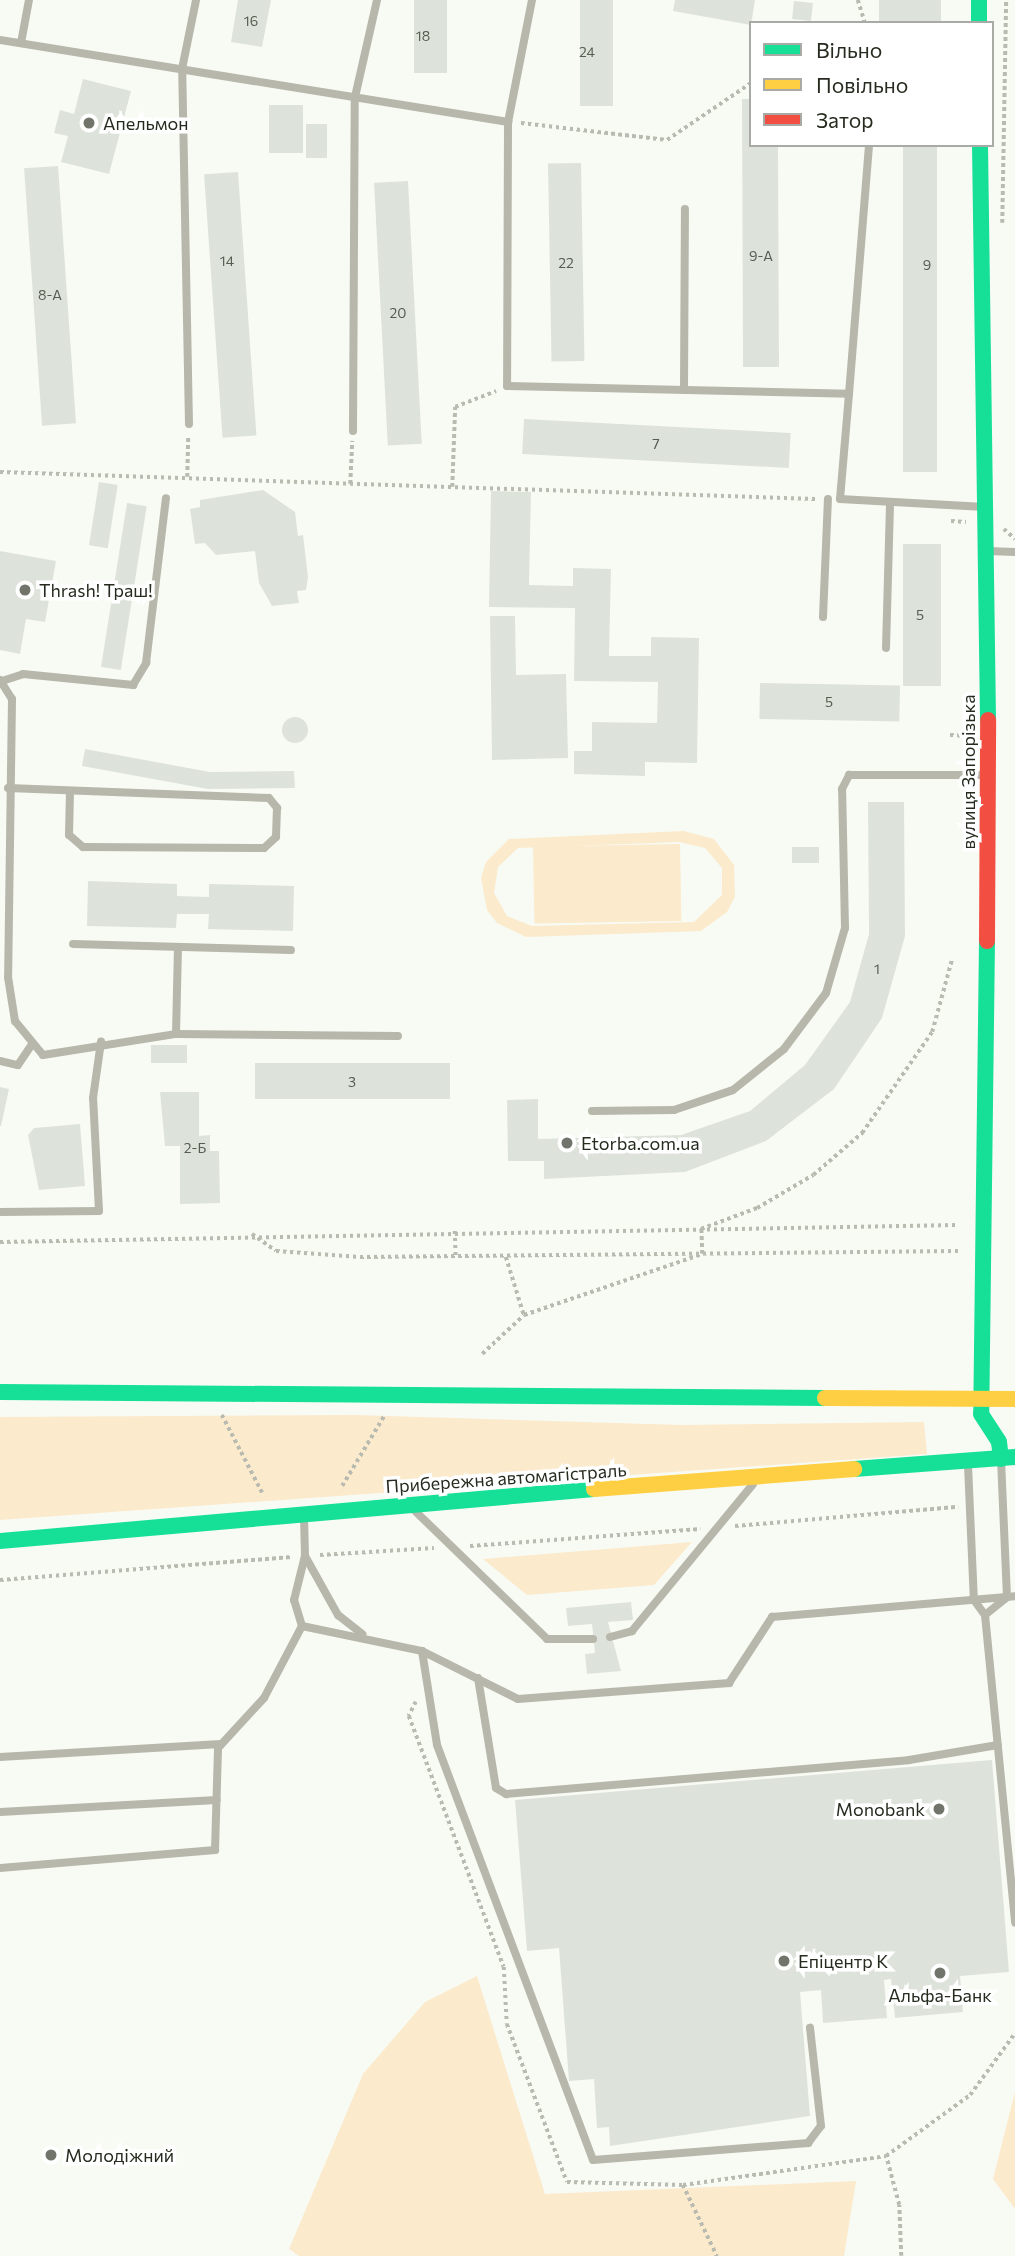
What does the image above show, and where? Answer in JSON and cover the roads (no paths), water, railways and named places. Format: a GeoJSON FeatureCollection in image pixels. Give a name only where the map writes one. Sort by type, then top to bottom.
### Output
{"type":"FeatureCollection","features":[{"type":"Feature","properties":{"kind":"main road"},"geometry":{"type":"LineString","coordinates":[[979,0],[979,21]]}},
{"type":"Feature","properties":{"kind":"main road","name":"вулиця Запорізька"},"geometry":{"type":"LineString","coordinates":[[980,147],[989,775],[982,1418],[998,1438],[1008,1458]]}},
{"type":"Feature","properties":{"kind":"main road"},"geometry":{"type":"LineString","coordinates":[[0,1392],[1015,1399]]}},
{"type":"Feature","properties":{"kind":"main road","name":"Прибережна автомагістраль"},"geometry":{"type":"LineString","coordinates":[[0,1541],[304,1511],[756,1480],[1008,1458]]}},
{"type":"Feature","properties":{"kind":"lane"},"geometry":{"type":"LineString","coordinates":[[21,43],[29,0]]}},
{"type":"Feature","properties":{"kind":"lane"},"geometry":{"type":"LineString","coordinates":[[189,424],[182,69],[196,0]]}},
{"type":"Feature","properties":{"kind":"lane"},"geometry":{"type":"LineString","coordinates":[[353,431],[355,97],[377,0]]}},
{"type":"Feature","properties":{"kind":"lane"},"geometry":{"type":"LineString","coordinates":[[532,0],[508,122],[507,386],[849,394]]}},
{"type":"Feature","properties":{"kind":"lane"},"geometry":{"type":"LineString","coordinates":[[0,40],[508,122]]}},
{"type":"Feature","properties":{"kind":"lane"},"geometry":{"type":"LineString","coordinates":[[869,147],[840,499],[985,508]]}},
{"type":"Feature","properties":{"kind":"lane"},"geometry":{"type":"LineString","coordinates":[[684,390],[685,209]]}},
{"type":"Feature","properties":{"kind":"lane"},"geometry":{"type":"LineString","coordinates":[[166,498],[146,663],[133,685],[23,674],[1,680],[12,699],[4,979],[15,1021],[43,1055],[101,1042],[176,1034],[398,1036]]}},
{"type":"Feature","properties":{"kind":"lane"},"geometry":{"type":"LineString","coordinates":[[823,617],[828,499]]}},
{"type":"Feature","properties":{"kind":"lane"},"geometry":{"type":"LineString","coordinates":[[886,648],[890,502]]}},
{"type":"Feature","properties":{"kind":"lane"},"geometry":{"type":"LineString","coordinates":[[985,551],[1015,552]]}},
{"type":"Feature","properties":{"kind":"lane"},"geometry":{"type":"LineString","coordinates":[[593,1111],[674,1110],[733,1090],[784,1049],[826,993],[845,928],[842,789],[849,775],[989,775]]}},
{"type":"Feature","properties":{"kind":"lane"},"geometry":{"type":"LineString","coordinates":[[8,788],[269,798],[277,808],[276,837],[264,848],[83,847],[69,835],[70,791]]}},
{"type":"Feature","properties":{"kind":"lane"},"geometry":{"type":"LineString","coordinates":[[73,944],[291,950]]}},
{"type":"Feature","properties":{"kind":"lane"},"geometry":{"type":"LineString","coordinates":[[176,1034],[178,947]]}},
{"type":"Feature","properties":{"kind":"lane"},"geometry":{"type":"LineString","coordinates":[[0,1212],[99,1211],[93,1098],[101,1042]]}},
{"type":"Feature","properties":{"kind":"lane"},"geometry":{"type":"LineString","coordinates":[[0,1061],[18,1065],[32,1044]]}},
{"type":"Feature","properties":{"kind":"lane"},"geometry":{"type":"LineString","coordinates":[[1008,1458],[1011,1597]]}},
{"type":"Feature","properties":{"kind":"lane"},"geometry":{"type":"LineString","coordinates":[[968,1462],[974,1600],[985,1615],[1015,1923]]}},
{"type":"Feature","properties":{"kind":"lane"},"geometry":{"type":"LineString","coordinates":[[610,1637],[632,1631],[756,1480]]}},
{"type":"Feature","properties":{"kind":"lane"},"geometry":{"type":"LineString","coordinates":[[407,1504],[547,1639],[593,1639]]}},
{"type":"Feature","properties":{"kind":"lane"},"geometry":{"type":"LineString","coordinates":[[0,1868],[210,1853],[218,1845],[217,1800],[221,1744],[264,1698],[302,1626],[294,1600],[305,1556],[304,1511]]}},
{"type":"Feature","properties":{"kind":"lane"},"geometry":{"type":"LineString","coordinates":[[305,1556],[338,1615],[364,1636]]}},
{"type":"Feature","properties":{"kind":"lane"},"geometry":{"type":"LineString","coordinates":[[302,1626],[364,1636],[422,1651],[518,1699],[729,1683],[772,1617],[1011,1597]]}},
{"type":"Feature","properties":{"kind":"lane"},"geometry":{"type":"LineString","coordinates":[[985,1615],[1011,1597]]}},
{"type":"Feature","properties":{"kind":"lane"},"geometry":{"type":"LineString","coordinates":[[422,1651],[437,1745],[593,2160],[808,2143],[821,2126],[810,2028]]}},
{"type":"Feature","properties":{"kind":"lane"},"geometry":{"type":"LineString","coordinates":[[478,1678],[496,1788],[506,1794],[909,1760],[998,1745]]}},
{"type":"Feature","properties":{"kind":"lane"},"geometry":{"type":"LineString","coordinates":[[0,1757],[221,1744]]}},
{"type":"Feature","properties":{"kind":"lane"},"geometry":{"type":"LineString","coordinates":[[0,1812],[217,1800]]}},
{"type":"Feature","properties":{"kind":"place","name":"Апельмон"},"geometry":{"type":"Point","coordinates":[89,123]}},
{"type":"Feature","properties":{"kind":"place","name":"Thrash! Траш!"},"geometry":{"type":"Point","coordinates":[25,590]}},
{"type":"Feature","properties":{"kind":"place","name":"Etorba.com.ua"},"geometry":{"type":"Point","coordinates":[567,1143]}},
{"type":"Feature","properties":{"kind":"place","name":"Monobank"},"geometry":{"type":"Point","coordinates":[939,1809]}},
{"type":"Feature","properties":{"kind":"place","name":"Епіцентр К"},"geometry":{"type":"Point","coordinates":[784,1961]}},
{"type":"Feature","properties":{"kind":"place","name":"Альфа-Банк"},"geometry":{"type":"Point","coordinates":[940,1973]}},
{"type":"Feature","properties":{"kind":"place","name":"Молодіжний"},"geometry":{"type":"Point","coordinates":[51,2155]}}]}
